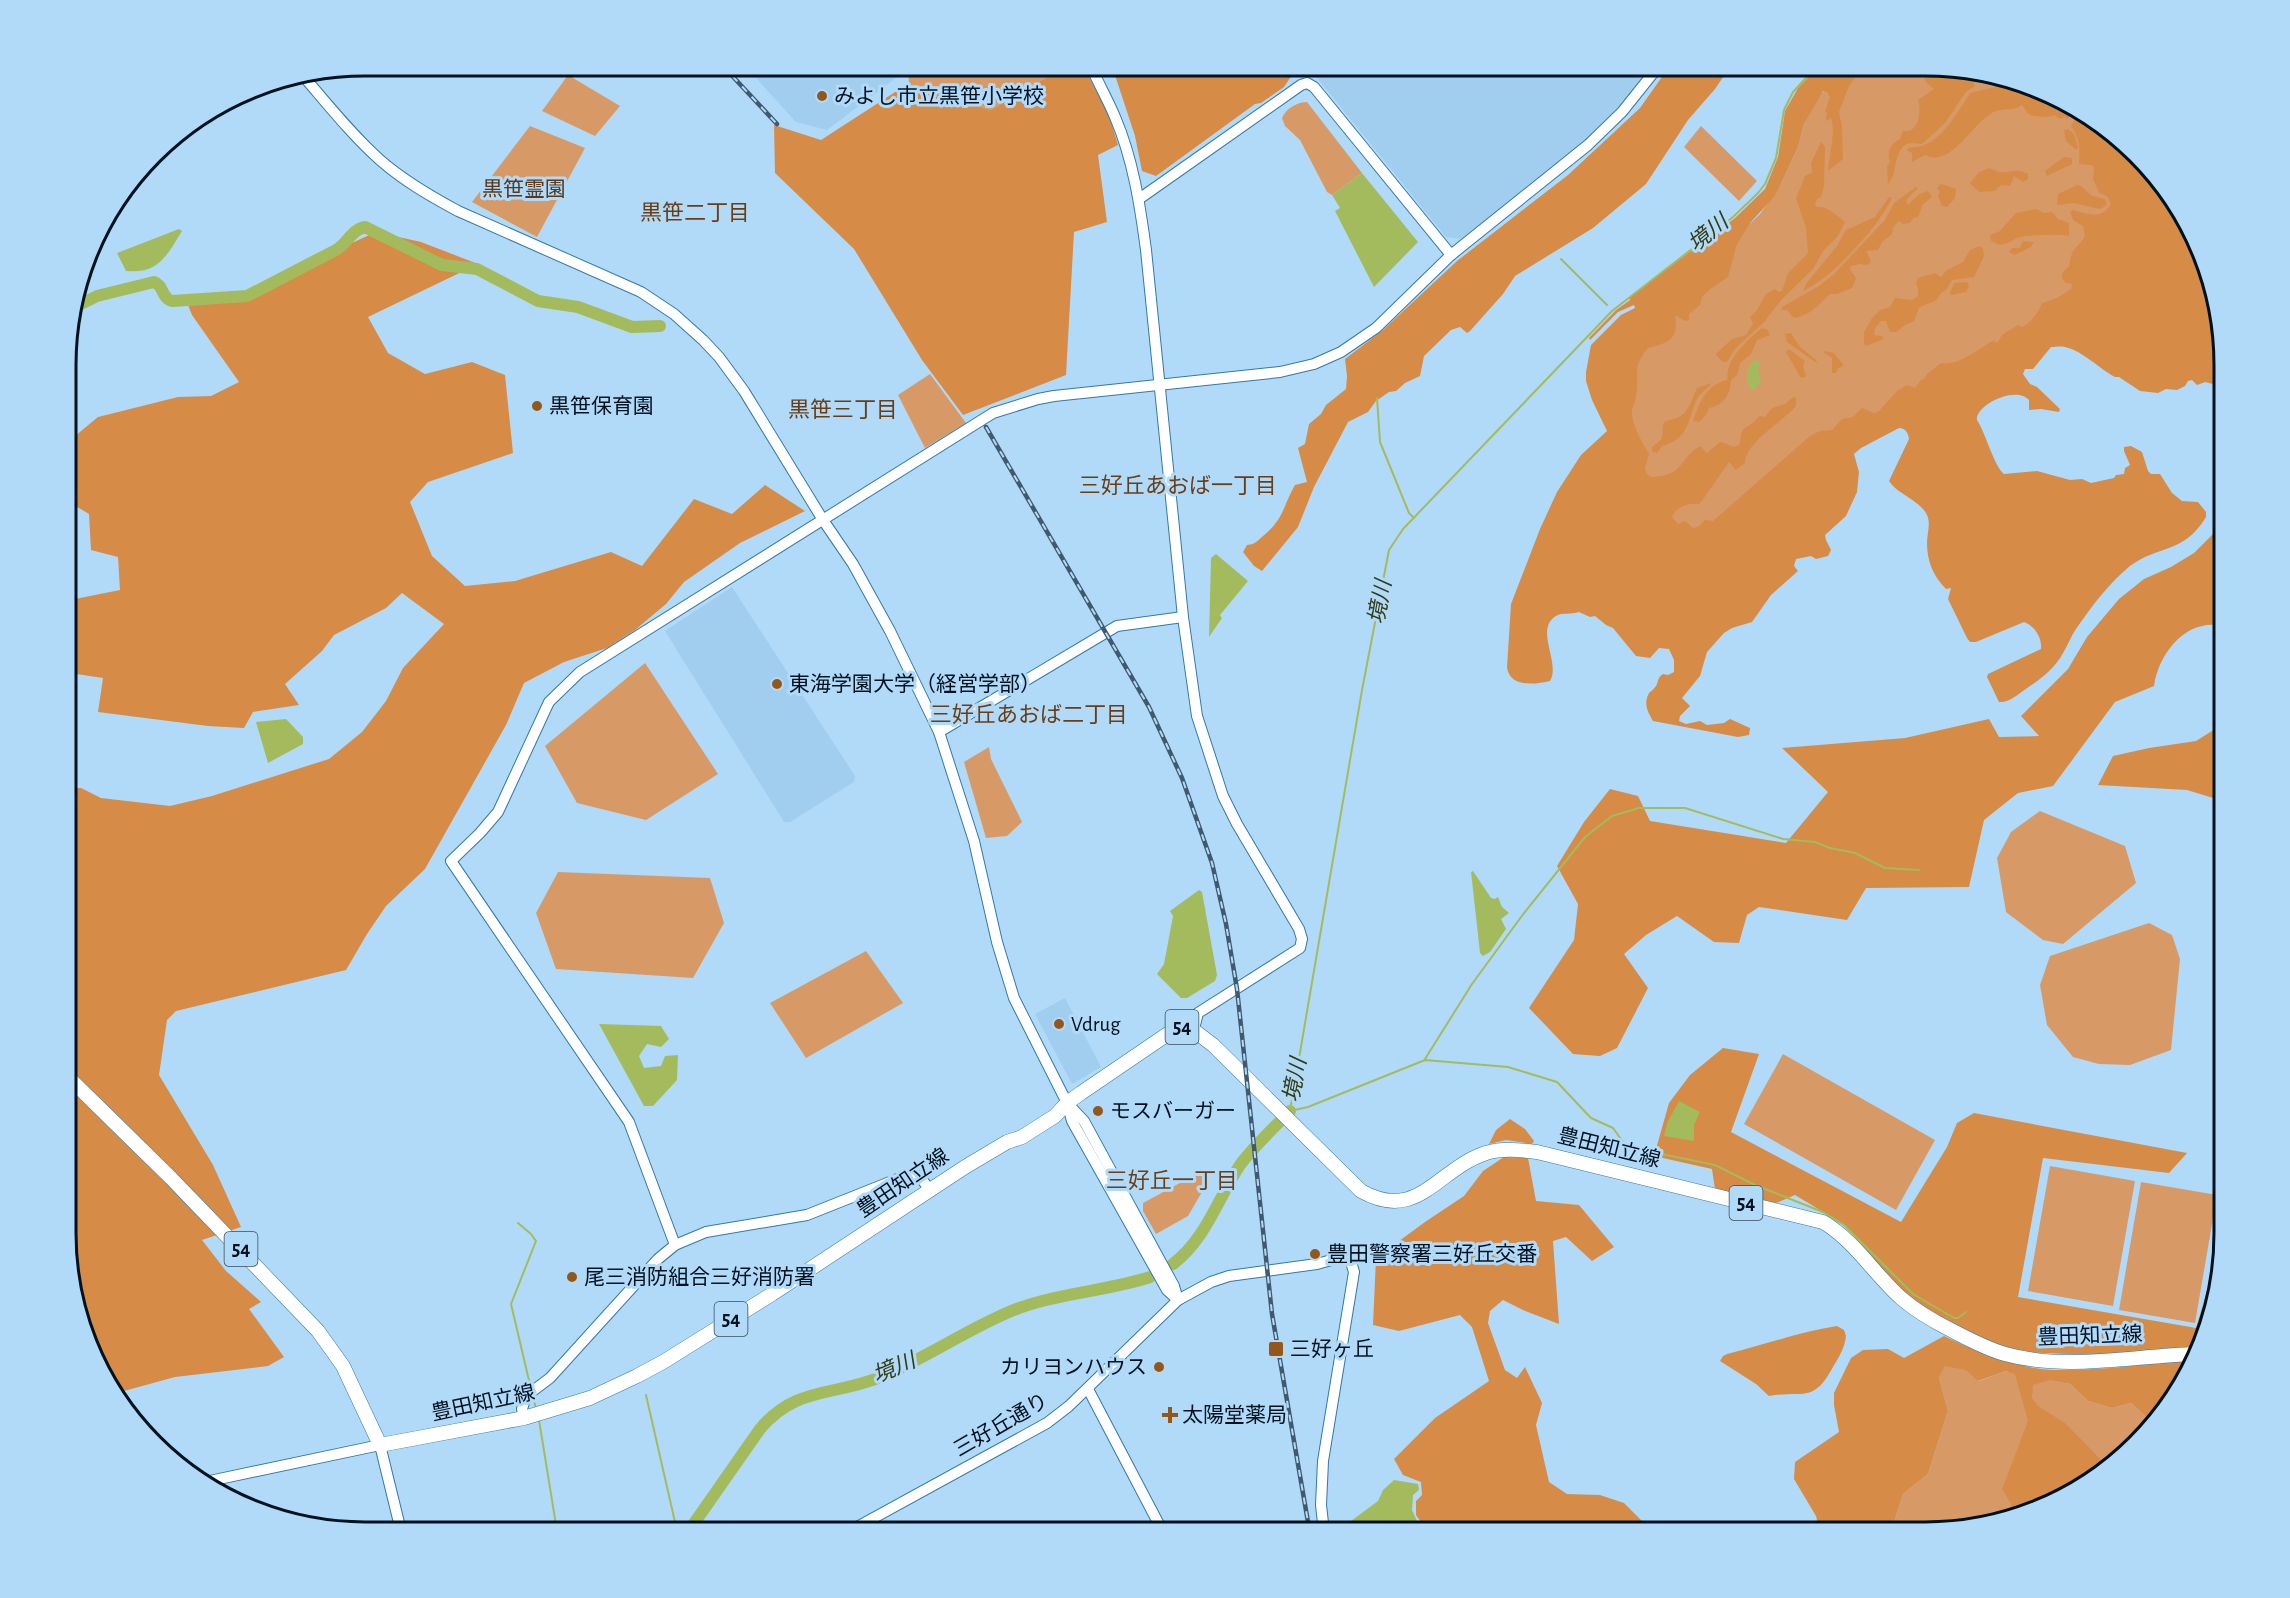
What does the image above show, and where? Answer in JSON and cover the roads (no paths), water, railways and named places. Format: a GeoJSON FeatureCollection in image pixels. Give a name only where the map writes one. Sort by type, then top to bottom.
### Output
{"type":"FeatureCollection","features":[{"type":"Feature","properties":{"kind":"main road","name":"豊田知立線"},"geometry":{"type":"LineString","coordinates":[[380,1445],[524,1418],[590,1398],[663,1362],[1007,1142],[1015,1131],[1047,1110],[1067,1103],[1175,1029],[1188,1026],[1213,1045],[1360,1191],[1376,1200],[1396,1202],[1412,1198],[1485,1153],[1508,1149],[1543,1153],[1823,1222],[1842,1235],[1901,1298],[1918,1311],[1962,1336],[2003,1353],[2045,1361],[2072,1362],[2187,1354]]}},
{"type":"Feature","properties":{"kind":"main road","name":"54"},"geometry":{"type":"LineString","coordinates":[[76,1085],[171,1178],[318,1332],[344,1366],[380,1445]]}},
{"type":"Feature","properties":{"kind":"street"},"geometry":{"type":"LineString","coordinates":[[1096,76],[1115,117],[1128,155],[1139,199],[1183,617],[1197,716],[1223,796],[1237,825],[1299,928],[1302,939],[1300,948],[1198,1013],[1194,1029]]}},
{"type":"Feature","properties":{"kind":"street"},"geometry":{"type":"LineString","coordinates":[[675,1245],[629,1122],[452,861],[498,812],[533,732],[549,702],[580,672],[993,413],[1038,399],[1294,370],[1334,357],[1376,328],[1451,255],[1588,146],[1622,112],[1650,76]]}},
{"type":"Feature","properties":{"kind":"street"},"geometry":{"type":"LineString","coordinates":[[309,82],[375,155],[403,178],[431,197],[458,211],[641,292],[674,314],[719,357],[744,392],[853,564],[885,621],[939,732],[979,858],[997,942],[1014,998],[1067,1103],[1084,1120],[1174,1286],[1178,1300]]}},
{"type":"Feature","properties":{"kind":"street"},"geometry":{"type":"LineString","coordinates":[[1139,199],[1292,91],[1301,85],[1311,84],[1451,255]]}},
{"type":"Feature","properties":{"kind":"street"},"geometry":{"type":"LineString","coordinates":[[939,732],[1117,626],[1183,617]]}},
{"type":"Feature","properties":{"kind":"street"},"geometry":{"type":"LineString","coordinates":[[524,1418],[522,1409],[526,1396],[550,1378],[658,1258],[675,1245],[706,1232],[807,1215],[910,1174],[919,1176],[930,1191]]}},
{"type":"Feature","properties":{"kind":"street","name":"三好丘通り"},"geometry":{"type":"LineString","coordinates":[[866,1522],[1047,1423],[1088,1389],[1178,1300],[1211,1282],[1229,1276],[1317,1264],[1342,1257],[1351,1262],[1353,1275],[1323,1461],[1321,1505],[1323,1522]]}},
{"type":"Feature","properties":{"kind":"street"},"geometry":{"type":"LineString","coordinates":[[1088,1389],[1158,1522]]}},
{"type":"Feature","properties":{"kind":"street"},"geometry":{"type":"LineString","coordinates":[[216,1480],[380,1445],[399,1522]]}},
{"type":"Feature","properties":{"kind":"waterway","name":"境川"},"geometry":{"type":"LineString","coordinates":[[1808,76],[1793,92],[1784,110],[1776,158],[1765,184],[1758,193],[1733,217],[1612,311],[1403,529],[1389,550],[1362,690],[1290,1111],[1308,1107],[1425,1060],[1508,1067],[1557,1082],[1591,1118],[1613,1128],[1623,1142],[1637,1149],[1715,1165],[1755,1185],[1823,1212],[1844,1225],[1913,1294],[1954,1318],[1966,1312]]}},
{"type":"Feature","properties":{"kind":"waterway"},"geometry":{"type":"LineString","coordinates":[[83,303],[97,296],[154,282],[172,301],[247,296],[336,250],[360,228],[365,227],[442,265],[477,269],[538,301],[578,307],[632,327],[660,326]]}},
{"type":"Feature","properties":{"kind":"waterway"},"geometry":{"type":"LineString","coordinates":[[1561,259],[1607,305]]}},
{"type":"Feature","properties":{"kind":"waterway"},"geometry":{"type":"LineString","coordinates":[[1377,398],[1380,442],[1409,513],[1414,518]]}},
{"type":"Feature","properties":{"kind":"waterway"},"geometry":{"type":"LineString","coordinates":[[1425,1059],[1472,984],[1524,913],[1585,837],[1612,816],[1639,808],[1685,808],[1783,839],[1815,842],[1830,848],[1855,853],[1885,868],[1919,870]]}},
{"type":"Feature","properties":{"kind":"waterway","name":"境川"},"geometry":{"type":"LineString","coordinates":[[1173,1264],[1194,1243],[1203,1230],[1240,1165],[1290,1111]]}},
{"type":"Feature","properties":{"kind":"waterway"},"geometry":{"type":"LineString","coordinates":[[518,1223],[536,1241],[511,1304],[531,1389]]}},
{"type":"Feature","properties":{"kind":"waterway","name":"境川"},"geometry":{"type":"LineString","coordinates":[[695,1522],[760,1429],[773,1415],[787,1406],[815,1394],[878,1378],[1009,1312],[1044,1301],[1150,1277]]}},
{"type":"Feature","properties":{"kind":"waterway"},"geometry":{"type":"LineString","coordinates":[[646,1395],[675,1522]]}},
{"type":"Feature","properties":{"kind":"waterway"},"geometry":{"type":"LineString","coordinates":[[533,1397],[536,1409]]}},
{"type":"Feature","properties":{"kind":"waterway"},"geometry":{"type":"LineString","coordinates":[[539,1420],[556,1522]]}},
{"type":"Feature","properties":{"kind":"railway"},"geometry":{"type":"LineString","coordinates":[[732,76],[777,124]]}},
{"type":"Feature","properties":{"kind":"railway"},"geometry":{"type":"LineString","coordinates":[[986,427],[1149,707],[1182,778],[1212,863],[1226,924],[1237,989],[1272,1314],[1308,1522]]}},
{"type":"Feature","properties":{"kind":"place","name":"みよし市立黒笹小学校"},"geometry":{"type":"Point","coordinates":[822,96]}},
{"type":"Feature","properties":{"kind":"place","name":"黒笹保育園"},"geometry":{"type":"Point","coordinates":[537,406]}},
{"type":"Feature","properties":{"kind":"place","name":"東海学園大学（経営学部）"},"geometry":{"type":"Point","coordinates":[777,684]}},
{"type":"Feature","properties":{"kind":"place","name":"Vdrug"},"geometry":{"type":"Point","coordinates":[1059,1024]}},
{"type":"Feature","properties":{"kind":"place","name":"モスバーガー"},"geometry":{"type":"Point","coordinates":[1098,1111]}},
{"type":"Feature","properties":{"kind":"place","name":"豊田警察署三好丘交番"},"geometry":{"type":"Point","coordinates":[1315,1254]}},
{"type":"Feature","properties":{"kind":"place","name":"尾三消防組合三好消防署"},"geometry":{"type":"Point","coordinates":[572,1277]}},
{"type":"Feature","properties":{"kind":"place","name":"三好ヶ丘"},"geometry":{"type":"Point","coordinates":[1276,1349]}},
{"type":"Feature","properties":{"kind":"place","name":"カリヨンハウス"},"geometry":{"type":"Point","coordinates":[1159,1367]}},
{"type":"Feature","properties":{"kind":"place","name":"太陽堂薬局"},"geometry":{"type":"Point","coordinates":[1170,1415]}},
{"type":"Feature","properties":{"kind":"district","name":"黒笹二丁目"},"geometry":{"type":"Point","coordinates":[695,213]}},
{"type":"Feature","properties":{"kind":"district","name":"黒笹三丁目"},"geometry":{"type":"Point","coordinates":[843,410]}},
{"type":"Feature","properties":{"kind":"district","name":"三好丘あおば一丁目"},"geometry":{"type":"Point","coordinates":[1178,486]}},
{"type":"Feature","properties":{"kind":"district","name":"三好丘あおば二丁目"},"geometry":{"type":"Point","coordinates":[1029,715]}},
{"type":"Feature","properties":{"kind":"district","name":"三好丘一丁目"},"geometry":{"type":"Point","coordinates":[1172,1181]}},
{"type":"Feature","properties":{"kind":"park label","name":"黒笹霊園"},"geometry":{"type":"Point","coordinates":[524,189]}}]}
